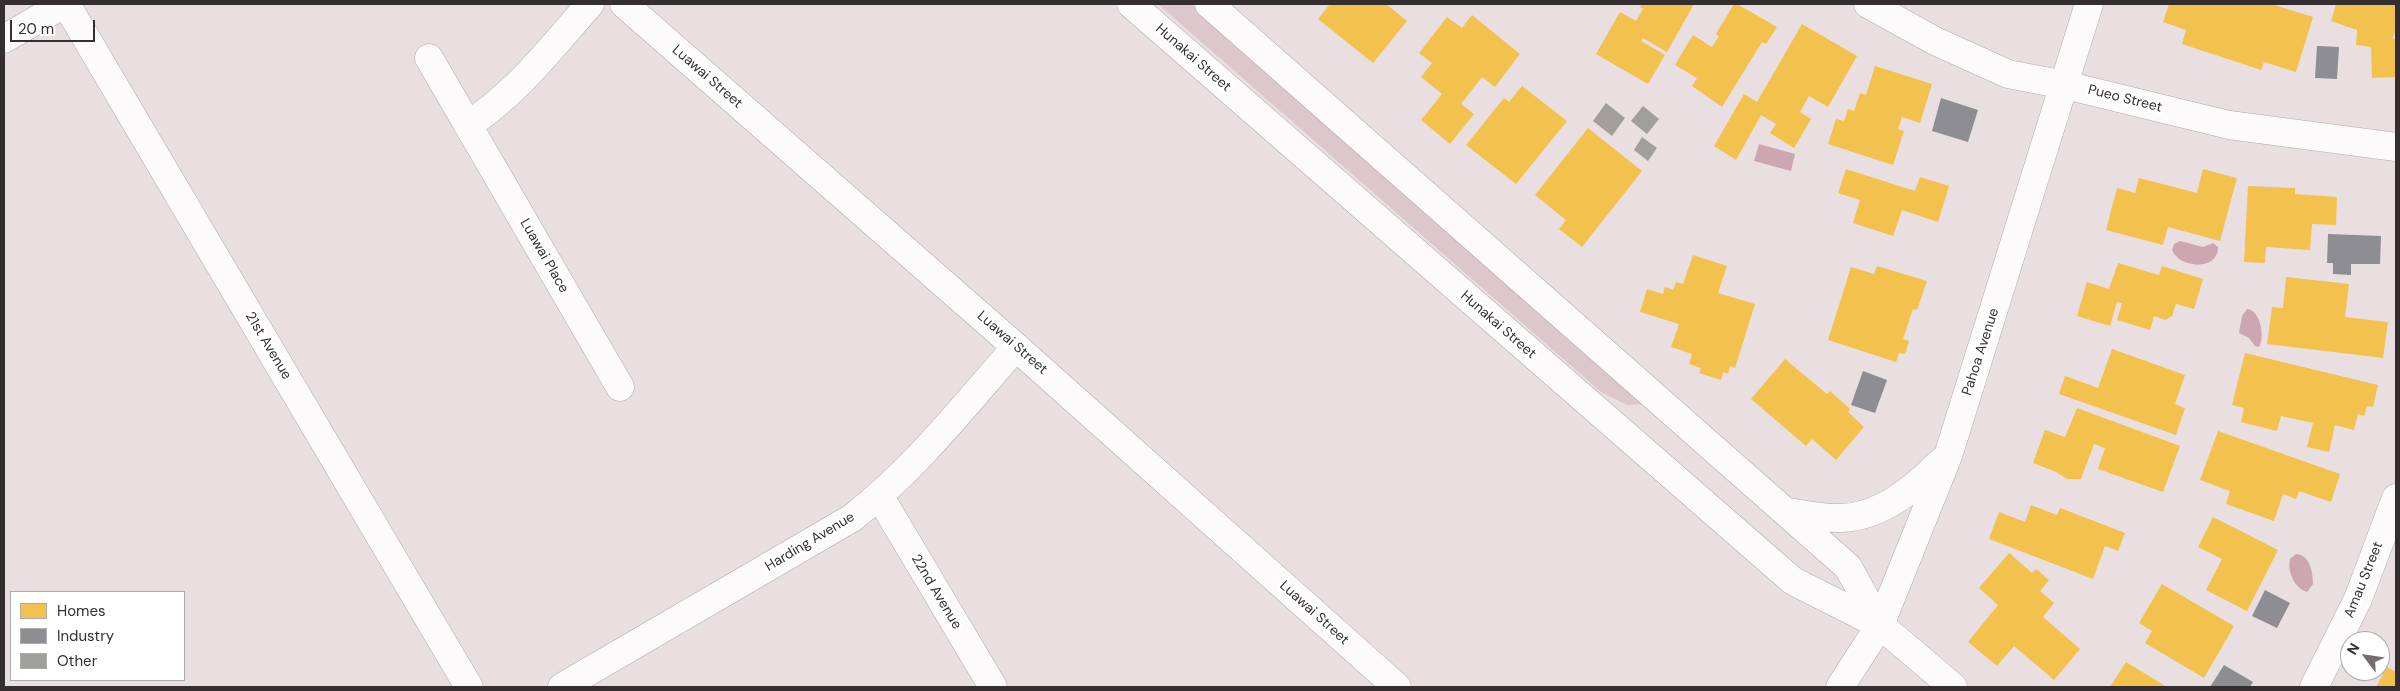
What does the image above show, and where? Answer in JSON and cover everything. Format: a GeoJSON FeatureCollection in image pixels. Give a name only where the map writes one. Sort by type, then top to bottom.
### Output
{"type":"FeatureCollection","features":[{"type":"Feature","properties":{"kind":"street"},"geometry":{"type":"LineString","coordinates":[[4,39],[65,4]]}},
{"type":"Feature","properties":{"kind":"street","name":"21st Avenue"},"geometry":{"type":"LineString","coordinates":[[65,4],[469,687]]}},
{"type":"Feature","properties":{"kind":"street"},"geometry":{"type":"LineString","coordinates":[[468,125],[496,106],[519,85],[590,4]]}},
{"type":"Feature","properties":{"kind":"street","name":"Luawai Street"},"geometry":{"type":"LineString","coordinates":[[624,4],[1016,346],[1397,687]]}},
{"type":"Feature","properties":{"kind":"street","name":"Hunakai Street"},"geometry":{"type":"LineString","coordinates":[[1131,4],[1793,581],[1880,625],[1953,687]]}},
{"type":"Feature","properties":{"kind":"street","name":"Hunakai Street"},"geometry":{"type":"LineString","coordinates":[[1209,4],[1848,567],[1880,625]]}},
{"type":"Feature","properties":{"kind":"street","name":"Pueo Street"},"geometry":{"type":"LineString","coordinates":[[1868,4],[1935,41],[2008,74],[2065,85],[2228,124],[2396,147]]}},
{"type":"Feature","properties":{"kind":"street","name":"Pahoa Avenue"},"geometry":{"type":"LineString","coordinates":[[1840,687],[1880,625],[1948,456],[2089,4]]}},
{"type":"Feature","properties":{"kind":"street","name":"Luawai Place"},"geometry":{"type":"LineString","coordinates":[[428,58],[620,387]]}},
{"type":"Feature","properties":{"kind":"street","name":"Harding Avenue"},"geometry":{"type":"LineString","coordinates":[[562,687],[852,518],[880,497],[912,466],[1016,346]]}},
{"type":"Feature","properties":{"kind":"street"},"geometry":{"type":"LineString","coordinates":[[1787,512],[1841,518],[1878,509],[1915,488],[1948,456]]}},
{"type":"Feature","properties":{"kind":"street","name":"22nd Avenue"},"geometry":{"type":"LineString","coordinates":[[880,497],[993,687]]}},
{"type":"Feature","properties":{"kind":"street","name":"Amau Street"},"geometry":{"type":"LineString","coordinates":[[2314,687],[2358,599],[2396,498]]}},
{"type":"Feature","properties":{"kind":"shaded area"},"geometry":{"type":"Polygon","coordinates":[[[1158,4],[1191,4],[1646,404],[1627,405],[1601,392],[1158,4]]]}},
{"type":"Feature","properties":{"kind":"shaded area"},"geometry":{"type":"Polygon","coordinates":[[[1759,144],[1795,154],[1791,171],[1754,161],[1759,144]]]}},
{"type":"Feature","properties":{"kind":"shaded area"},"geometry":{"type":"Polygon","coordinates":[[[2180,241],[2203,247],[2213,243],[2218,247],[2216,255],[2212,261],[2205,264],[2190,264],[2182,261],[2172,250],[2174,244],[2180,241]]]}},
{"type":"Feature","properties":{"kind":"shaded area"},"geometry":{"type":"Polygon","coordinates":[[[2247,309],[2256,314],[2259,319],[2262,337],[2259,347],[2255,346],[2249,338],[2239,333],[2242,316],[2247,309]]]}},
{"type":"Feature","properties":{"kind":"shaded area"},"geometry":{"type":"Polygon","coordinates":[[[2296,554],[2305,557],[2310,565],[2313,584],[2307,592],[2298,587],[2292,578],[2289,564],[2290,559],[2296,554]]]}},
{"type":"Feature","properties":{"kind":"building: Homes"},"geometry":{"type":"Polygon","coordinates":[[[1330,4],[1386,4],[1407,21],[1373,63],[1318,19],[1330,4]]]}},
{"type":"Feature","properties":{"kind":"building: Homes"},"geometry":{"type":"Polygon","coordinates":[[[1642,4],[1694,4],[1667,52],[1643,38],[1641,41],[1665,55],[1648,84],[1596,54],[1620,12],[1636,21],[1643,9],[1640,7],[1642,4]]]}},
{"type":"Feature","properties":{"kind":"building: Homes"},"geometry":{"type":"Polygon","coordinates":[[[1734,4],[1777,27],[1766,44],[1762,42],[1722,107],[1692,86],[1697,78],[1675,65],[1693,35],[1712,47],[1719,36],[1716,34],[1734,4]]]}},
{"type":"Feature","properties":{"kind":"building: Homes"},"geometry":{"type":"Polygon","coordinates":[[[2169,4],[2271,4],[2313,17],[2296,72],[2264,62],[2261,70],[2182,44],[2186,30],[2163,22],[2169,4]]]}},
{"type":"Feature","properties":{"kind":"building: Homes"},"geometry":{"type":"Polygon","coordinates":[[[2336,4],[2396,4],[2396,29],[2393,38],[2396,40],[2396,77],[2372,78],[2371,47],[2356,45],[2357,30],[2331,21],[2336,4]]]}},
{"type":"Feature","properties":{"kind":"building: Homes"},"geometry":{"type":"Polygon","coordinates":[[[1472,15],[1520,54],[1495,87],[1482,77],[1461,104],[1474,114],[1450,144],[1421,120],[1442,94],[1421,77],[1432,63],[1419,53],[1447,17],[1462,28],[1472,15]]]}},
{"type":"Feature","properties":{"kind":"building: Homes"},"geometry":{"type":"Polygon","coordinates":[[[1802,24],[1857,56],[1828,107],[1809,96],[1800,112],[1811,119],[1794,148],[1770,133],[1776,124],[1761,115],[1736,160],[1714,146],[1744,94],[1757,102],[1802,24]]]}},
{"type":"Feature","properties":{"kind":"building: Homes"},"geometry":{"type":"Polygon","coordinates":[[[1875,66],[1932,84],[1920,123],[1902,117],[1898,129],[1904,131],[1893,165],[1828,144],[1836,119],[1844,121],[1848,109],[1854,111],[1860,93],[1866,95],[1875,66]]]}},
{"type":"Feature","properties":{"kind":"building: Homes"},"geometry":{"type":"Polygon","coordinates":[[[1522,86],[1567,121],[1516,184],[1466,145],[1504,98],[1509,102],[1522,86]]]}},
{"type":"Feature","properties":{"kind":"building: Homes"},"geometry":{"type":"Polygon","coordinates":[[[1588,128],[1642,171],[1582,247],[1559,229],[1566,220],[1535,195],[1588,128]]]}},
{"type":"Feature","properties":{"kind":"building: Homes"},"geometry":{"type":"Polygon","coordinates":[[[1846,169],[1915,191],[1920,177],[1949,186],[1938,222],[1902,210],[1893,236],[1853,223],[1860,200],[1838,193],[1846,169]]]}},
{"type":"Feature","properties":{"kind":"building: Homes"},"geometry":{"type":"Polygon","coordinates":[[[2203,169],[2237,178],[2220,241],[2168,227],[2163,245],[2106,230],[2117,188],[2135,193],[2139,178],[2197,193],[2203,169]]]}},
{"type":"Feature","properties":{"kind":"building: Homes"},"geometry":{"type":"Polygon","coordinates":[[[2248,186],[2295,188],[2295,194],[2337,197],[2336,225],[2312,224],[2310,250],[2266,247],[2265,263],[2244,262],[2248,186]]]}},
{"type":"Feature","properties":{"kind":"building: Homes"},"geometry":{"type":"Polygon","coordinates":[[[1693,255],[1727,266],[1718,293],[1755,304],[1735,368],[1730,366],[1728,374],[1723,372],[1721,380],[1699,373],[1701,368],[1689,364],[1692,354],[1671,347],[1679,324],[1640,312],[1647,289],[1663,294],[1665,287],[1673,290],[1676,282],[1683,284],[1693,255]]]}},
{"type":"Feature","properties":{"kind":"building: Homes"},"geometry":{"type":"Polygon","coordinates":[[[2118,263],[2159,275],[2162,266],[2203,279],[2194,309],[2176,304],[2172,316],[2165,320],[2154,316],[2150,330],[2117,320],[2122,303],[2117,302],[2110,326],[2077,316],[2087,282],[2109,289],[2118,263]]]}},
{"type":"Feature","properties":{"kind":"building: Homes"},"geometry":{"type":"Polygon","coordinates":[[[1877,266],[1927,281],[1917,310],[1913,309],[1903,339],[1909,341],[1905,354],[1899,353],[1896,362],[1828,340],[1851,267],[1874,274],[1877,266]]]}},
{"type":"Feature","properties":{"kind":"building: Homes"},"geometry":{"type":"Polygon","coordinates":[[[2286,277],[2349,284],[2345,317],[2388,322],[2383,358],[2267,344],[2272,307],[2283,308],[2286,277]]]}},
{"type":"Feature","properties":{"kind":"building: Homes"},"geometry":{"type":"Polygon","coordinates":[[[2112,349],[2185,375],[2175,404],[2185,408],[2176,435],[2059,394],[2065,376],[2098,388],[2112,349]]]}},
{"type":"Feature","properties":{"kind":"building: Homes"},"geometry":{"type":"Polygon","coordinates":[[[2245,353],[2378,385],[2373,407],[2367,406],[2364,416],[2358,414],[2354,430],[2335,425],[2329,452],[2307,447],[2313,423],[2281,416],[2277,431],[2241,422],[2244,408],[2232,405],[2245,353]]]}},
{"type":"Feature","properties":{"kind":"building: Homes"},"geometry":{"type":"Polygon","coordinates":[[[1785,359],[1827,394],[1830,391],[1850,409],[1848,412],[1864,427],[1836,460],[1812,439],[1806,446],[1751,399],[1785,359]]]}},
{"type":"Feature","properties":{"kind":"building: Homes"},"geometry":{"type":"Polygon","coordinates":[[[2077,408],[2180,446],[2163,492],[2098,469],[2105,448],[2094,444],[2081,479],[2067,479],[2056,472],[2033,463],[2045,430],[2065,437],[2077,408]]]}},
{"type":"Feature","properties":{"kind":"building: Homes"},"geometry":{"type":"Polygon","coordinates":[[[2218,431],[2340,474],[2331,502],[2299,491],[2296,499],[2283,494],[2274,521],[2226,504],[2230,491],[2200,480],[2218,431]]]}},
{"type":"Feature","properties":{"kind":"building: Homes"},"geometry":{"type":"Polygon","coordinates":[[[2031,505],[2057,515],[2060,508],[2125,533],[2118,551],[2105,546],[2093,579],[1989,539],[1999,512],[2025,522],[2031,505]]]}},
{"type":"Feature","properties":{"kind":"building: Homes"},"geometry":{"type":"Polygon","coordinates":[[[2213,517],[2278,550],[2247,611],[2206,590],[2222,559],[2198,547],[2213,517]]]}},
{"type":"Feature","properties":{"kind":"building: Homes"},"geometry":{"type":"Polygon","coordinates":[[[2009,553],[2032,573],[2036,569],[2049,580],[2040,591],[2054,603],[2043,617],[2080,649],[2054,680],[2014,646],[1997,666],[1968,642],[1998,605],[1979,588],[2009,553]]]}},
{"type":"Feature","properties":{"kind":"building: Homes"},"geometry":{"type":"Polygon","coordinates":[[[2162,584],[2234,626],[2204,678],[2145,643],[2152,631],[2139,623],[2162,584]]]}},
{"type":"Feature","properties":{"kind":"building: Homes"},"geometry":{"type":"Polygon","coordinates":[[[2126,662],[2167,687],[2110,687],[2126,662]]]}},
{"type":"Feature","properties":{"kind":"building: Homes"},"geometry":{"type":"Polygon","coordinates":[[[2390,669],[2396,672],[2396,687],[2376,687],[2379,681],[2390,681],[2390,669]]]}},
{"type":"Feature","properties":{"kind":"building: Industry"},"geometry":{"type":"Polygon","coordinates":[[[2317,46],[2339,47],[2337,79],[2315,78],[2317,46]]]}},
{"type":"Feature","properties":{"kind":"building: Industry"},"geometry":{"type":"Polygon","coordinates":[[[1941,98],[1978,110],[1968,142],[1932,131],[1941,98]]]}},
{"type":"Feature","properties":{"kind":"building: Industry"},"geometry":{"type":"Polygon","coordinates":[[[2328,234],[2381,236],[2380,264],[2351,264],[2351,275],[2333,274],[2333,263],[2327,263],[2328,234]]]}},
{"type":"Feature","properties":{"kind":"building: Industry"},"geometry":{"type":"Polygon","coordinates":[[[1863,371],[1887,380],[1875,413],[1851,405],[1863,371]]]}},
{"type":"Feature","properties":{"kind":"building: Industry"},"geometry":{"type":"Polygon","coordinates":[[[2265,590],[2290,603],[2277,628],[2252,616],[2265,590]]]}},
{"type":"Feature","properties":{"kind":"building: Industry"},"geometry":{"type":"Polygon","coordinates":[[[2224,665],[2253,682],[2250,687],[2210,687],[2224,665]]]}},
{"type":"Feature","properties":{"kind":"building: Other"},"geometry":{"type":"Polygon","coordinates":[[[1606,103],[1625,118],[1612,136],[1593,121],[1606,103]]]}},
{"type":"Feature","properties":{"kind":"building: Other"},"geometry":{"type":"Polygon","coordinates":[[[1643,106],[1659,119],[1647,134],[1631,121],[1643,106]]]}},
{"type":"Feature","properties":{"kind":"building: Other"},"geometry":{"type":"Polygon","coordinates":[[[1642,137],[1657,148],[1648,161],[1634,150],[1642,137]]]}}]}
